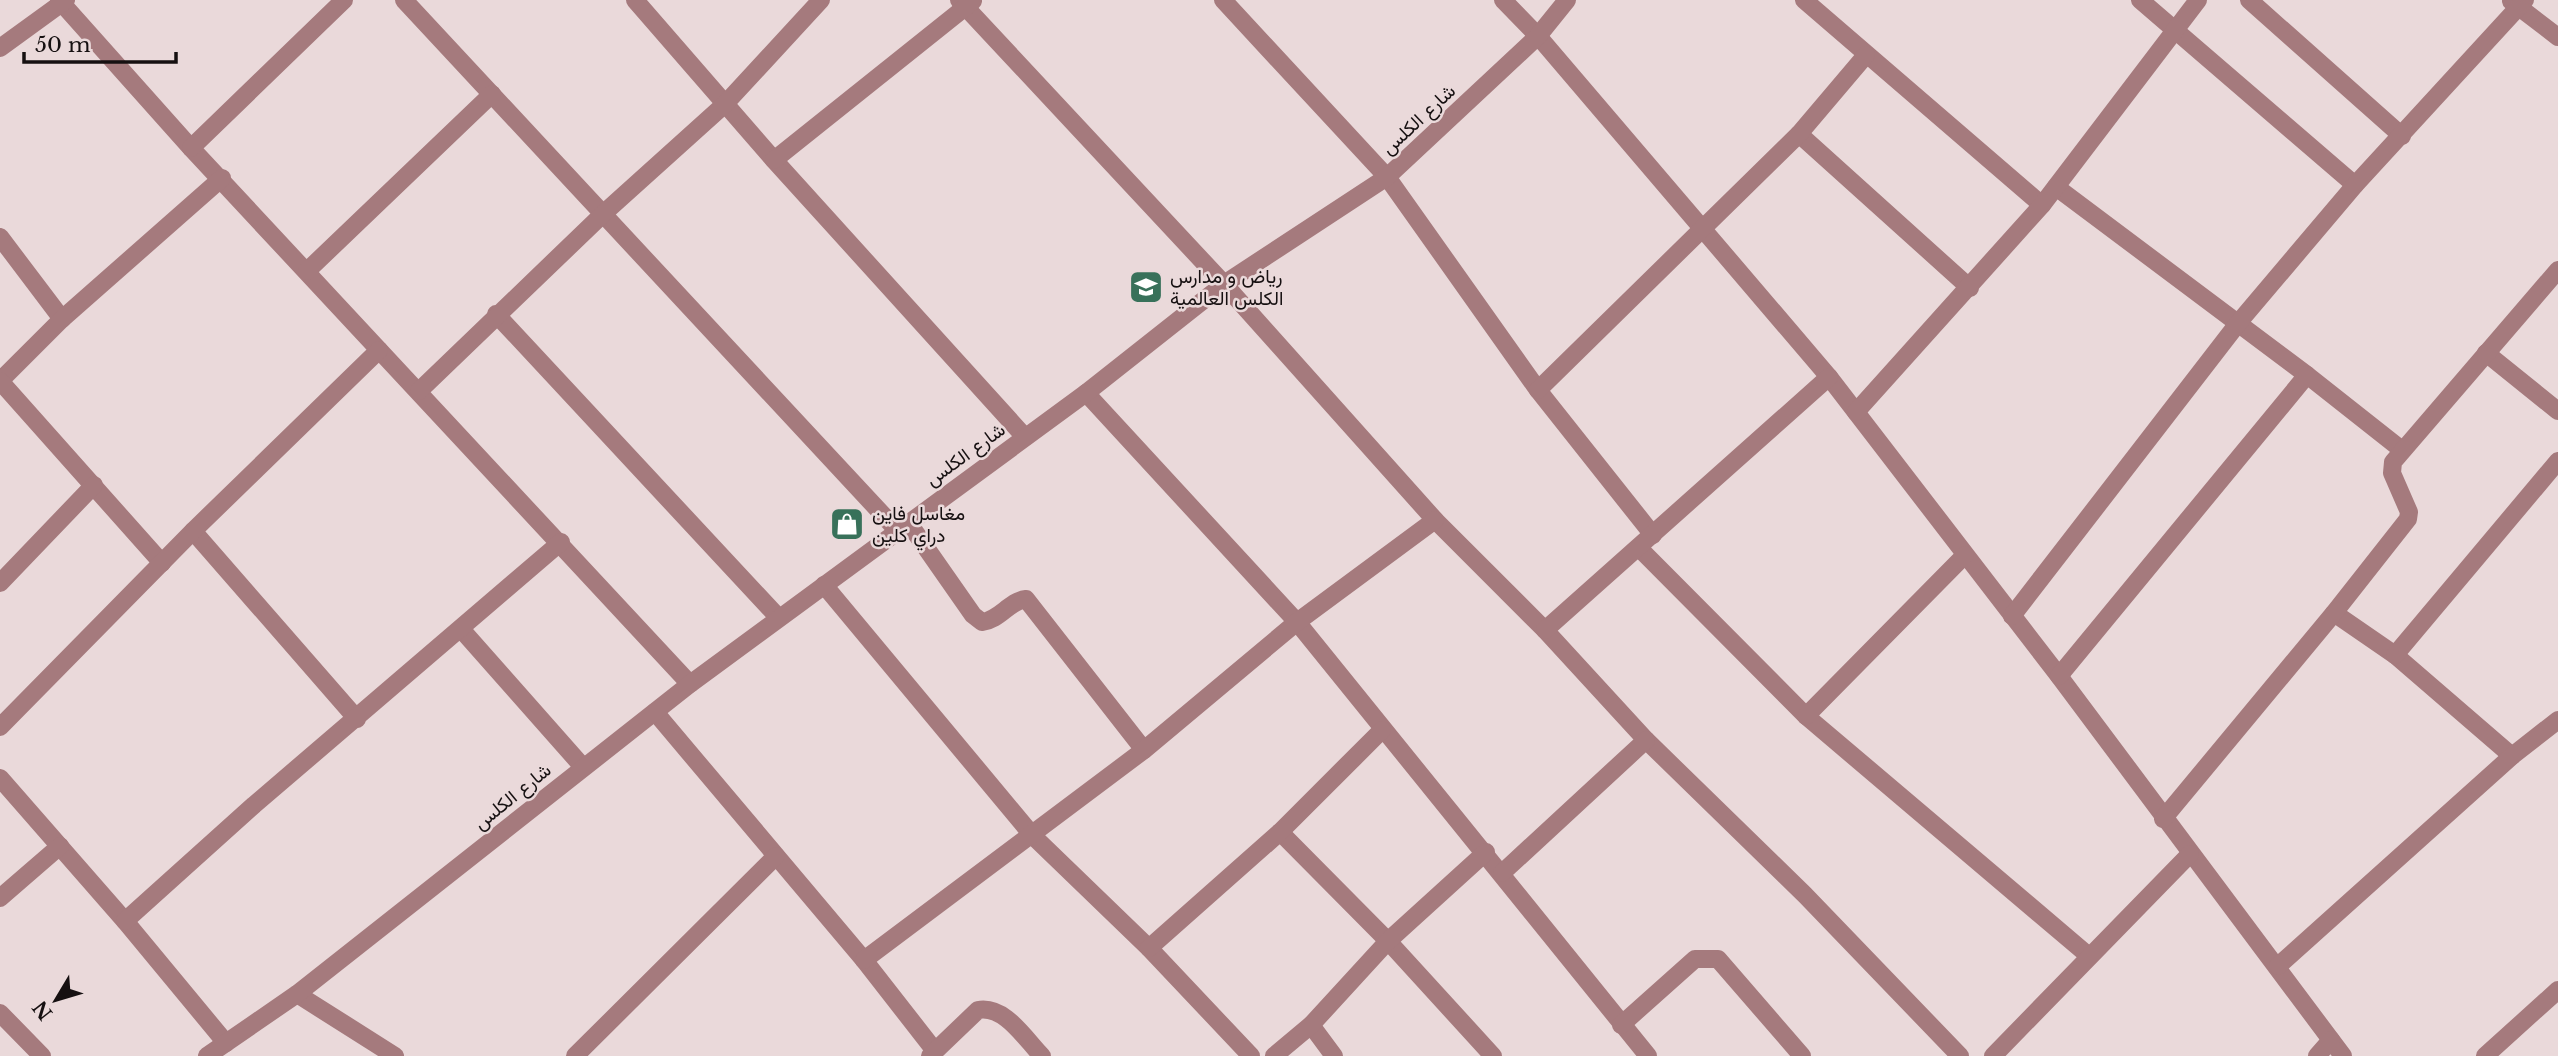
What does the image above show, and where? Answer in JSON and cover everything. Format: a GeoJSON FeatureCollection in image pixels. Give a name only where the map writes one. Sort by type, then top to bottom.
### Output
{"type":"FeatureCollection","features":[{"type":"Feature","properties":{"kind":"street"},"geometry":{"type":"LineString","coordinates":[[191,148],[344,0]]}},
{"type":"Feature","properties":{"kind":"street"},"geometry":{"type":"LineString","coordinates":[[404,0],[902,526],[973,615],[982,622],[993,621],[1019,600],[1026,599],[1144,750]]}},
{"type":"Feature","properties":{"kind":"street"},"geometry":{"type":"LineString","coordinates":[[635,0],[774,160],[1025,437]]}},
{"type":"Feature","properties":{"kind":"street"},"geometry":{"type":"LineString","coordinates":[[419,391],[496,314],[725,104],[821,0]]}},
{"type":"Feature","properties":{"kind":"street"},"geometry":{"type":"LineString","coordinates":[[1223,0],[1387,177],[1538,390],[1653,535]]}},
{"type":"Feature","properties":{"kind":"street"},"geometry":{"type":"LineString","coordinates":[[1503,0],[1538,36],[1829,377],[2059,676],[2163,819],[2278,966],[2343,1056]]}},
{"type":"Feature","properties":{"kind":"street","name":"شارع الكلس"},"geometry":{"type":"LineString","coordinates":[[207,1056],[297,994],[690,684],[1086,393],[1224,284],[1387,177],[1538,36],[1567,0]]}},
{"type":"Feature","properties":{"kind":"street"},"geometry":{"type":"LineString","coordinates":[[1804,0],[2042,205]]}},
{"type":"Feature","properties":{"kind":"street"},"geometry":{"type":"LineString","coordinates":[[2140,0],[2355,185]]}},
{"type":"Feature","properties":{"kind":"street"},"geometry":{"type":"LineString","coordinates":[[1856,412],[2042,205],[2198,0]]}},
{"type":"Feature","properties":{"kind":"street"},"geometry":{"type":"LineString","coordinates":[[2249,0],[2402,136]]}},
{"type":"Feature","properties":{"kind":"street"},"geometry":{"type":"LineString","coordinates":[[0,48],[63,1],[191,148],[561,542],[690,684]]}},
{"type":"Feature","properties":{"kind":"street"},"geometry":{"type":"LineString","coordinates":[[774,160],[966,2],[1435,520],[1545,630],[1646,740],[1805,895],[1960,1056]]}},
{"type":"Feature","properties":{"kind":"street"},"geometry":{"type":"LineString","coordinates":[[2012,616],[2239,322],[2355,185],[2402,136],[2518,2],[2558,37]]}},
{"type":"Feature","properties":{"kind":"street"},"geometry":{"type":"LineString","coordinates":[[1538,390],[1799,134],[1866,55]]}},
{"type":"Feature","properties":{"kind":"street"},"geometry":{"type":"LineString","coordinates":[[307,271],[492,94]]}},
{"type":"Feature","properties":{"kind":"street"},"geometry":{"type":"LineString","coordinates":[[1799,134],[1970,288]]}},
{"type":"Feature","properties":{"kind":"street"},"geometry":{"type":"LineString","coordinates":[[162,563],[0,381],[62,319],[222,178]]}},
{"type":"Feature","properties":{"kind":"street"},"geometry":{"type":"LineString","coordinates":[[2056,187],[2239,322],[2402,450]]}},
{"type":"Feature","properties":{"kind":"street"},"geometry":{"type":"LineString","coordinates":[[0,237],[62,319]]}},
{"type":"Feature","properties":{"kind":"street"},"geometry":{"type":"LineString","coordinates":[[2163,819],[2334,613],[2408,519],[2409,512],[2392,473],[2393,462],[2558,270]]}},
{"type":"Feature","properties":{"kind":"street"},"geometry":{"type":"LineString","coordinates":[[496,314],[778,617]]}},
{"type":"Feature","properties":{"kind":"street"},"geometry":{"type":"LineString","coordinates":[[0,727],[193,531],[379,350]]}},
{"type":"Feature","properties":{"kind":"street"},"geometry":{"type":"LineString","coordinates":[[2486,353],[2558,411]]}},
{"type":"Feature","properties":{"kind":"street"},"geometry":{"type":"LineString","coordinates":[[2059,676],[2307,375]]}},
{"type":"Feature","properties":{"kind":"street"},"geometry":{"type":"LineString","coordinates":[[1545,630],[1829,377]]}},
{"type":"Feature","properties":{"kind":"street"},"geometry":{"type":"LineString","coordinates":[[1086,393],[1297,622],[1382,730],[1503,873],[1647,1056]]}},
{"type":"Feature","properties":{"kind":"street"},"geometry":{"type":"LineString","coordinates":[[2395,655],[2558,461]]}},
{"type":"Feature","properties":{"kind":"street"},"geometry":{"type":"LineString","coordinates":[[0,583],[94,485]]}},
{"type":"Feature","properties":{"kind":"street"},"geometry":{"type":"LineString","coordinates":[[864,960],[1033,836],[1144,750],[1297,622],[1435,520]]}},
{"type":"Feature","properties":{"kind":"street"},"geometry":{"type":"LineString","coordinates":[[193,531],[357,719]]}},
{"type":"Feature","properties":{"kind":"street"},"geometry":{"type":"LineString","coordinates":[[125,921],[254,805],[561,542]]}},
{"type":"Feature","properties":{"kind":"street"},"geometry":{"type":"LineString","coordinates":[[1639,548],[1805,716],[2089,956]]}},
{"type":"Feature","properties":{"kind":"street"},"geometry":{"type":"LineString","coordinates":[[1805,716],[1965,555]]}},
{"type":"Feature","properties":{"kind":"street"},"geometry":{"type":"LineString","coordinates":[[824,585],[1033,836],[1149,948],[1251,1056]]}},
{"type":"Feature","properties":{"kind":"street"},"geometry":{"type":"LineString","coordinates":[[2334,613],[2395,655],[2512,755]]}},
{"type":"Feature","properties":{"kind":"street"},"geometry":{"type":"LineString","coordinates":[[461,629],[583,766]]}},
{"type":"Feature","properties":{"kind":"street"},"geometry":{"type":"LineString","coordinates":[[655,712],[864,960],[932,1054],[978,1010],[986,1009],[996,1011],[1006,1018],[1042,1056]]}},
{"type":"Feature","properties":{"kind":"street"},"geometry":{"type":"LineString","coordinates":[[2278,966],[2512,755],[2558,720]]}},
{"type":"Feature","properties":{"kind":"street"},"geometry":{"type":"LineString","coordinates":[[1149,948],[1280,832],[1382,730]]}},
{"type":"Feature","properties":{"kind":"street"},"geometry":{"type":"LineString","coordinates":[[1503,873],[1646,740]]}},
{"type":"Feature","properties":{"kind":"street"},"geometry":{"type":"LineString","coordinates":[[0,778],[125,921],[226,1043]]}},
{"type":"Feature","properties":{"kind":"street"},"geometry":{"type":"LineString","coordinates":[[1280,832],[1388,941],[1493,1056]]}},
{"type":"Feature","properties":{"kind":"street"},"geometry":{"type":"LineString","coordinates":[[0,898],[60,846]]}},
{"type":"Feature","properties":{"kind":"street"},"geometry":{"type":"LineString","coordinates":[[1274,1056],[1311,1025],[1388,941],[1486,852]]}},
{"type":"Feature","properties":{"kind":"street"},"geometry":{"type":"LineString","coordinates":[[1993,1056],[2190,854]]}},
{"type":"Feature","properties":{"kind":"street"},"geometry":{"type":"LineString","coordinates":[[575,1056],[776,856]]}},
{"type":"Feature","properties":{"kind":"street"},"geometry":{"type":"LineString","coordinates":[[1621,1025],[1695,959],[1718,959],[1802,1056]]}},
{"type":"Feature","properties":{"kind":"street"},"geometry":{"type":"LineString","coordinates":[[2485,1056],[2558,990]]}},
{"type":"Feature","properties":{"kind":"street"},"geometry":{"type":"LineString","coordinates":[[297,994],[395,1056]]}},
{"type":"Feature","properties":{"kind":"street"},"geometry":{"type":"LineString","coordinates":[[0,1013],[42,1056]]}},
{"type":"Feature","properties":{"kind":"street"},"geometry":{"type":"LineString","coordinates":[[1311,1025],[1334,1056]]}},
{"type":"Feature","properties":{"kind":"street"},"geometry":{"type":"LineString","coordinates":[[2317,1056],[2331,1040]]}},
{"type":"Feature","properties":{"kind":"place","name":"رياض و مدارس الكلس العالمية"},"geometry":{"type":"Point","coordinates":[1146,287]}},
{"type":"Feature","properties":{"kind":"place","name":"مغاسل فاين دراي كلين"},"geometry":{"type":"Point","coordinates":[847,524]}}]}
